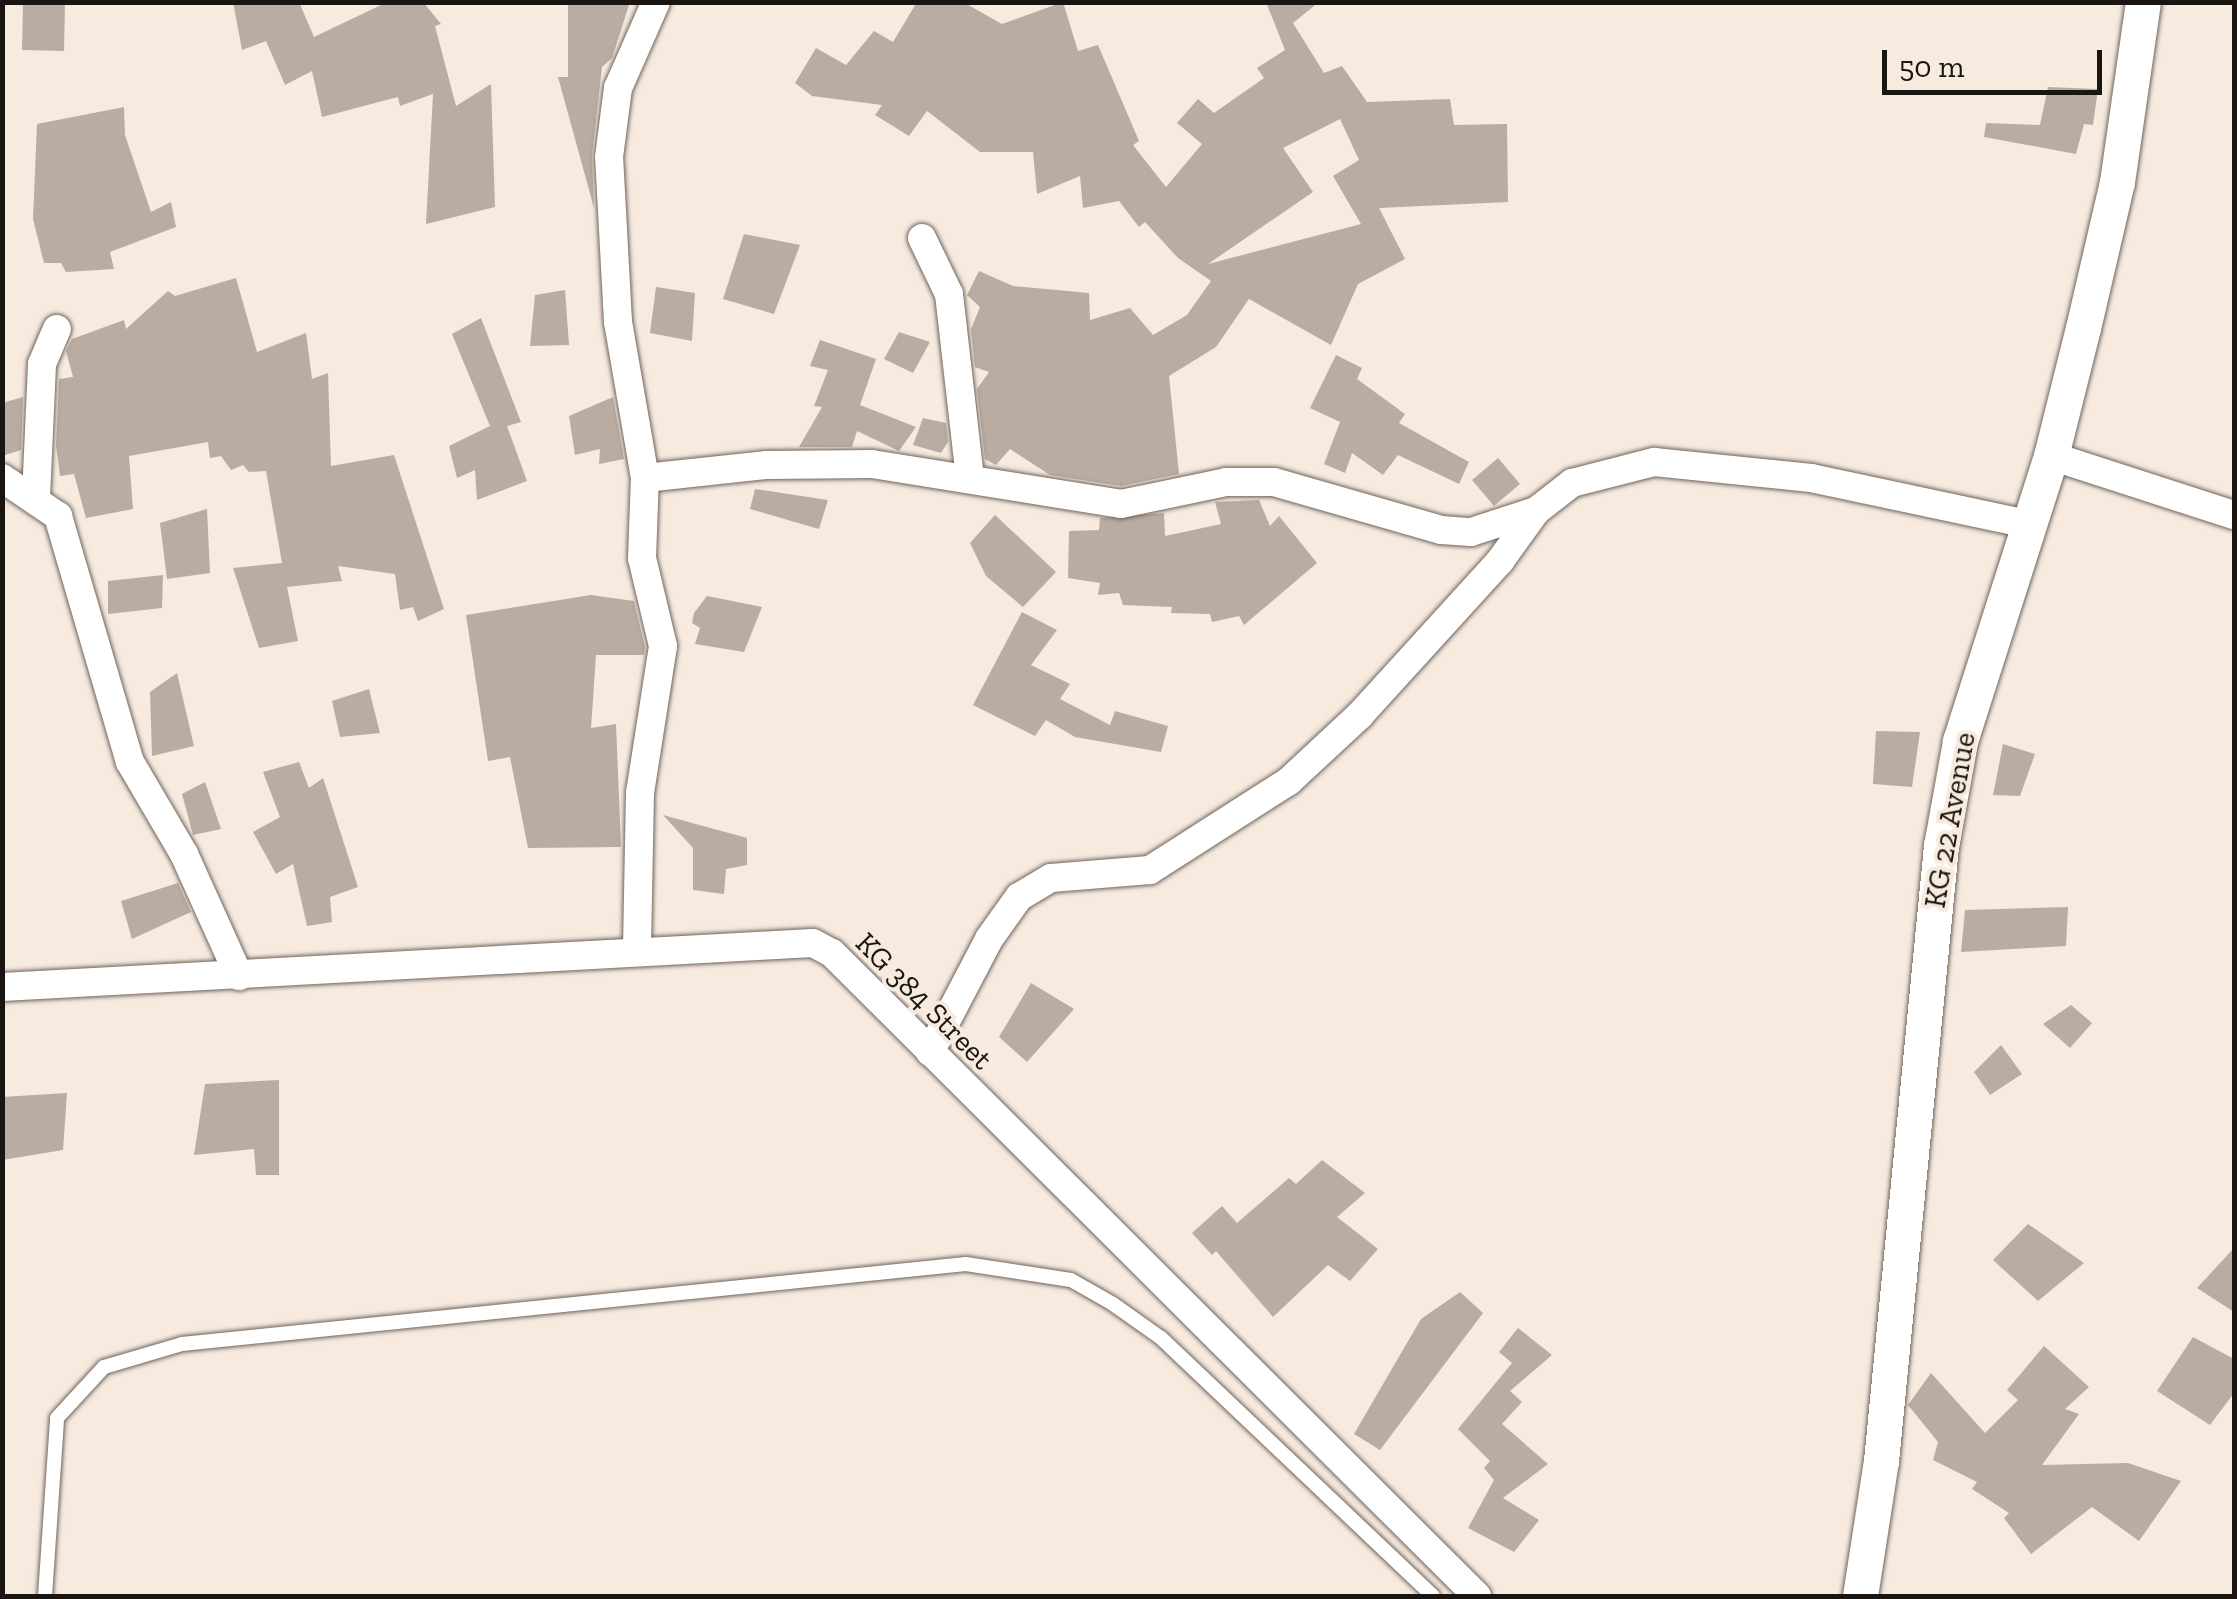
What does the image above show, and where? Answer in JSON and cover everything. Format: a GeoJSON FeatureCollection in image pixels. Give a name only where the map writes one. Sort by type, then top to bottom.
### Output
{"type":"FeatureCollection","features":[{"type":"Feature","properties":{"kind":"street"},"geometry":{"type":"LineString","coordinates":[[637,948],[640,793],[663,646],[642,558],[645,478],[618,322],[610,157],[618,88],[656,2]]}},
{"type":"Feature","properties":{"kind":"street","name":"KG 22 Avenue"},"geometry":{"type":"LineString","coordinates":[[1860,1596],[1881,1461],[1941,846],[1960,741],[2051,456],[2117,182],[2144,2]]}},
{"type":"Feature","properties":{"kind":"street"},"geometry":{"type":"LineString","coordinates":[[922,238],[949,294],[970,479]]}},
{"type":"Feature","properties":{"kind":"street"},"geometry":{"type":"LineString","coordinates":[[36,497],[42,364],[57,330]]}},
{"type":"Feature","properties":{"kind":"street"},"geometry":{"type":"LineString","coordinates":[[2051,456],[2234,514]]}},
{"type":"Feature","properties":{"kind":"street"},"geometry":{"type":"LineString","coordinates":[[930,1052],[1019,896],[1052,878],[1150,870],[1289,782],[1359,716],[1500,561],[1536,511],[1572,483],[1654,462],[1811,478],[2028,524]]}},
{"type":"Feature","properties":{"kind":"street"},"geometry":{"type":"LineString","coordinates":[[645,478],[767,465],[872,464],[1121,504],[1226,482],[1274,482],[1456,531],[1536,511]]}},
{"type":"Feature","properties":{"kind":"street"},"geometry":{"type":"LineString","coordinates":[[2,478],[36,497],[58,516],[74,554],[111,714],[130,762],[184,854],[238,976]]}},
{"type":"Feature","properties":{"kind":"street","name":"KG 384 Street"},"geometry":{"type":"LineString","coordinates":[[2,987],[238,976],[637,948],[813,944],[832,953],[1477,1596]]}},
{"type":"Feature","properties":{"kind":"lane"},"geometry":{"type":"LineString","coordinates":[[46,1596],[57,1418],[104,1368],[182,1344],[966,1264],[1070,1280],[1145,1327],[1433,1596]]}},
{"type":"Feature","properties":{"kind":"building"},"geometry":{"type":"Polygon","coordinates":[[[23,2],[65,2],[64,51],[22,50],[23,2]]]}},
{"type":"Feature","properties":{"kind":"building"},"geometry":{"type":"Polygon","coordinates":[[[233,2],[299,2],[314,37],[381,5],[423,2],[441,24],[435,26],[456,106],[491,84],[495,207],[426,224],[433,94],[400,106],[398,97],[322,117],[312,71],[285,85],[266,41],[242,50],[233,2]]]}},
{"type":"Feature","properties":{"kind":"building"},"geometry":{"type":"Polygon","coordinates":[[[568,2],[630,2],[612,58],[602,67],[592,155],[594,208],[558,77],[568,77],[568,2]]]}},
{"type":"Feature","properties":{"kind":"building"},"geometry":{"type":"Polygon","coordinates":[[[917,2],[963,2],[1002,24],[1063,2],[1078,51],[1098,45],[1139,141],[1133,145],[1166,187],[1202,144],[1177,123],[1198,99],[1214,113],[1264,78],[1257,68],[1285,50],[1266,2],[1319,2],[1293,23],[1324,73],[1342,66],[1367,102],[1450,99],[1454,125],[1507,124],[1508,202],[1379,208],[1405,259],[1358,284],[1331,345],[1249,299],[1216,347],[1169,376],[1179,474],[1121,486],[1050,475],[1010,449],[996,465],[985,459],[977,389],[989,372],[975,367],[971,329],[980,307],[967,295],[979,271],[1013,286],[1089,293],[1090,320],[1130,308],[1153,335],[1187,315],[1211,281],[1178,258],[1145,222],[1139,227],[1119,201],[1083,208],[1080,176],[1037,194],[1033,152],[980,152],[927,111],[909,136],[875,115],[882,105],[812,96],[795,83],[816,48],[846,65],[874,31],[893,42],[917,2]],[[1340,119],[1283,148],[1313,192],[1208,264],[1361,224],[1333,176],[1359,160],[1340,119]]]}},
{"type":"Feature","properties":{"kind":"building"},"geometry":{"type":"Polygon","coordinates":[[[2048,87],[2098,89],[2093,125],[2084,124],[2076,154],[1984,137],[1986,123],[2040,125],[2048,87]]]}},
{"type":"Feature","properties":{"kind":"building"},"geometry":{"type":"Polygon","coordinates":[[[124,107],[125,135],[151,212],[171,202],[176,227],[110,252],[114,269],[66,272],[61,263],[44,263],[33,219],[37,124],[124,107]]]}},
{"type":"Feature","properties":{"kind":"building"},"geometry":{"type":"Polygon","coordinates":[[[744,234],[800,245],[774,314],[723,299],[744,234]]]}},
{"type":"Feature","properties":{"kind":"building"},"geometry":{"type":"Polygon","coordinates":[[[236,278],[257,352],[306,333],[312,379],[328,373],[331,466],[394,455],[444,609],[418,621],[413,607],[400,610],[395,574],[338,566],[342,581],[287,587],[298,641],[259,648],[233,568],[282,563],[266,471],[249,472],[243,465],[231,470],[221,456],[210,458],[208,442],[129,456],[133,509],[86,518],[74,474],[60,476],[56,445],[59,379],[73,377],[66,351],[72,339],[124,320],[126,329],[168,291],[175,296],[236,278]]]}},
{"type":"Feature","properties":{"kind":"building"},"geometry":{"type":"Polygon","coordinates":[[[656,287],[695,293],[692,341],[650,333],[656,287]]]}},
{"type":"Feature","properties":{"kind":"building"},"geometry":{"type":"Polygon","coordinates":[[[565,290],[569,345],[530,346],[535,295],[565,290]]]}},
{"type":"Feature","properties":{"kind":"building"},"geometry":{"type":"Polygon","coordinates":[[[481,318],[521,422],[507,426],[527,481],[477,500],[475,470],[457,478],[449,446],[490,426],[452,334],[481,318]]]}},
{"type":"Feature","properties":{"kind":"building"},"geometry":{"type":"Polygon","coordinates":[[[899,332],[930,342],[913,373],[884,359],[899,332]]]}},
{"type":"Feature","properties":{"kind":"building"},"geometry":{"type":"Polygon","coordinates":[[[820,340],[876,359],[860,405],[916,427],[899,451],[857,431],[852,447],[799,447],[822,407],[814,406],[828,370],[810,366],[820,340]]]}},
{"type":"Feature","properties":{"kind":"building"},"geometry":{"type":"Polygon","coordinates":[[[1336,355],[1362,368],[1357,379],[1405,414],[1399,423],[1469,462],[1459,484],[1398,455],[1383,475],[1352,453],[1345,473],[1324,464],[1340,422],[1310,408],[1336,355]]]}},
{"type":"Feature","properties":{"kind":"building"},"geometry":{"type":"Polygon","coordinates":[[[23,397],[21,450],[2,456],[2,403],[23,397]]]}},
{"type":"Feature","properties":{"kind":"building"},"geometry":{"type":"Polygon","coordinates":[[[613,397],[624,459],[599,464],[600,449],[575,455],[569,416],[613,397]]]}},
{"type":"Feature","properties":{"kind":"building"},"geometry":{"type":"Polygon","coordinates":[[[923,418],[946,423],[948,442],[941,453],[913,445],[923,418]]]}},
{"type":"Feature","properties":{"kind":"building"},"geometry":{"type":"Polygon","coordinates":[[[1498,458],[1520,484],[1494,506],[1472,480],[1498,458]]]}},
{"type":"Feature","properties":{"kind":"building"},"geometry":{"type":"Polygon","coordinates":[[[755,489],[828,500],[819,529],[750,509],[755,489]]]}},
{"type":"Feature","properties":{"kind":"building"},"geometry":{"type":"Polygon","coordinates":[[[1259,500],[1270,526],[1279,516],[1317,563],[1244,625],[1239,616],[1212,622],[1210,614],[1171,613],[1172,607],[1123,605],[1119,593],[1098,595],[1100,583],[1068,578],[1069,531],[1099,530],[1100,518],[1164,513],[1165,536],[1221,524],[1215,502],[1259,500]]]}},
{"type":"Feature","properties":{"kind":"building"},"geometry":{"type":"Polygon","coordinates":[[[207,509],[210,573],[167,579],[160,523],[207,509]]]}},
{"type":"Feature","properties":{"kind":"building"},"geometry":{"type":"Polygon","coordinates":[[[995,515],[1056,572],[1023,607],[986,576],[970,543],[995,515]]]}},
{"type":"Feature","properties":{"kind":"building"},"geometry":{"type":"Polygon","coordinates":[[[163,575],[162,608],[108,614],[108,581],[163,575]]]}},
{"type":"Feature","properties":{"kind":"building"},"geometry":{"type":"Polygon","coordinates":[[[591,595],[634,601],[645,647],[644,655],[596,655],[591,728],[616,724],[621,847],[528,848],[510,757],[488,761],[466,615],[591,595]]]}},
{"type":"Feature","properties":{"kind":"building"},"geometry":{"type":"Polygon","coordinates":[[[707,596],[762,607],[744,652],[695,644],[700,628],[692,623],[694,613],[707,596]]]}},
{"type":"Feature","properties":{"kind":"building"},"geometry":{"type":"Polygon","coordinates":[[[1022,612],[1057,630],[1031,665],[1070,684],[1060,699],[1110,725],[1115,711],[1168,726],[1161,752],[1075,737],[1046,720],[1035,736],[973,705],[1022,612]]]}},
{"type":"Feature","properties":{"kind":"building"},"geometry":{"type":"Polygon","coordinates":[[[177,673],[194,746],[152,756],[150,692],[177,673]]]}},
{"type":"Feature","properties":{"kind":"building"},"geometry":{"type":"Polygon","coordinates":[[[369,689],[380,733],[340,737],[332,701],[369,689]]]}},
{"type":"Feature","properties":{"kind":"building"},"geometry":{"type":"Polygon","coordinates":[[[1876,731],[1920,732],[1912,787],[1873,784],[1876,731]]]}},
{"type":"Feature","properties":{"kind":"building"},"geometry":{"type":"Polygon","coordinates":[[[2003,744],[2035,754],[2020,796],[1993,795],[2003,744]]]}},
{"type":"Feature","properties":{"kind":"building"},"geometry":{"type":"Polygon","coordinates":[[[299,762],[309,788],[323,778],[358,887],[330,897],[332,922],[307,926],[293,864],[276,874],[253,832],[280,817],[263,772],[299,762]]]}},
{"type":"Feature","properties":{"kind":"building"},"geometry":{"type":"Polygon","coordinates":[[[205,782],[221,829],[193,835],[182,794],[205,782]]]}},
{"type":"Feature","properties":{"kind":"building"},"geometry":{"type":"Polygon","coordinates":[[[663,815],[747,838],[747,865],[726,869],[724,894],[693,890],[693,848],[663,815]]]}},
{"type":"Feature","properties":{"kind":"building"},"geometry":{"type":"Polygon","coordinates":[[[178,883],[191,912],[132,939],[121,901],[178,883]]]}},
{"type":"Feature","properties":{"kind":"building"},"geometry":{"type":"Polygon","coordinates":[[[2068,907],[2066,946],[1961,952],[1965,910],[2068,907]]]}},
{"type":"Feature","properties":{"kind":"building"},"geometry":{"type":"Polygon","coordinates":[[[1031,983],[1074,1009],[1027,1062],[999,1037],[1031,983]]]}},
{"type":"Feature","properties":{"kind":"building"},"geometry":{"type":"Polygon","coordinates":[[[2071,1005],[2092,1023],[2070,1048],[2043,1024],[2071,1005]]]}},
{"type":"Feature","properties":{"kind":"building"},"geometry":{"type":"Polygon","coordinates":[[[2001,1045],[2022,1074],[1990,1095],[1974,1072],[2001,1045]]]}},
{"type":"Feature","properties":{"kind":"building"},"geometry":{"type":"Polygon","coordinates":[[[279,1080],[279,1175],[256,1175],[254,1149],[194,1155],[205,1084],[279,1080]]]}},
{"type":"Feature","properties":{"kind":"building"},"geometry":{"type":"Polygon","coordinates":[[[67,1093],[63,1150],[2,1160],[2,1097],[67,1093]]]}},
{"type":"Feature","properties":{"kind":"building"},"geometry":{"type":"Polygon","coordinates":[[[1322,1160],[1365,1193],[1337,1217],[1378,1249],[1350,1281],[1328,1265],[1273,1317],[1216,1251],[1212,1255],[1192,1233],[1222,1206],[1237,1223],[1289,1178],[1296,1184],[1322,1160]]]}},
{"type":"Feature","properties":{"kind":"building"},"geometry":{"type":"Polygon","coordinates":[[[2028,1224],[2084,1263],[2038,1301],[1993,1260],[2028,1224]]]}},
{"type":"Feature","properties":{"kind":"building"},"geometry":{"type":"Polygon","coordinates":[[[2234,1248],[2234,1312],[2197,1288],[2234,1248]]]}},
{"type":"Feature","properties":{"kind":"building"},"geometry":{"type":"Polygon","coordinates":[[[1460,1292],[1483,1313],[1380,1450],[1354,1434],[1421,1319],[1460,1292]]]}},
{"type":"Feature","properties":{"kind":"building"},"geometry":{"type":"Polygon","coordinates":[[[1518,1328],[1552,1355],[1510,1391],[1522,1402],[1502,1424],[1548,1464],[1503,1498],[1539,1520],[1514,1552],[1468,1528],[1494,1480],[1484,1468],[1490,1461],[1458,1429],[1512,1363],[1499,1352],[1518,1328]]]}},
{"type":"Feature","properties":{"kind":"building"},"geometry":{"type":"Polygon","coordinates":[[[2193,1337],[2234,1359],[2234,1393],[2210,1425],[2157,1391],[2193,1337]]]}},
{"type":"Feature","properties":{"kind":"building"},"geometry":{"type":"Polygon","coordinates":[[[2044,1346],[2089,1387],[2065,1409],[2079,1414],[2042,1465],[2128,1463],[2181,1481],[2139,1541],[2092,1507],[2031,1554],[2004,1518],[2009,1513],[1972,1489],[1977,1482],[1933,1460],[1938,1442],[1908,1405],[1931,1373],[1985,1433],[2018,1400],[2007,1390],[2044,1346]]]}}]}
